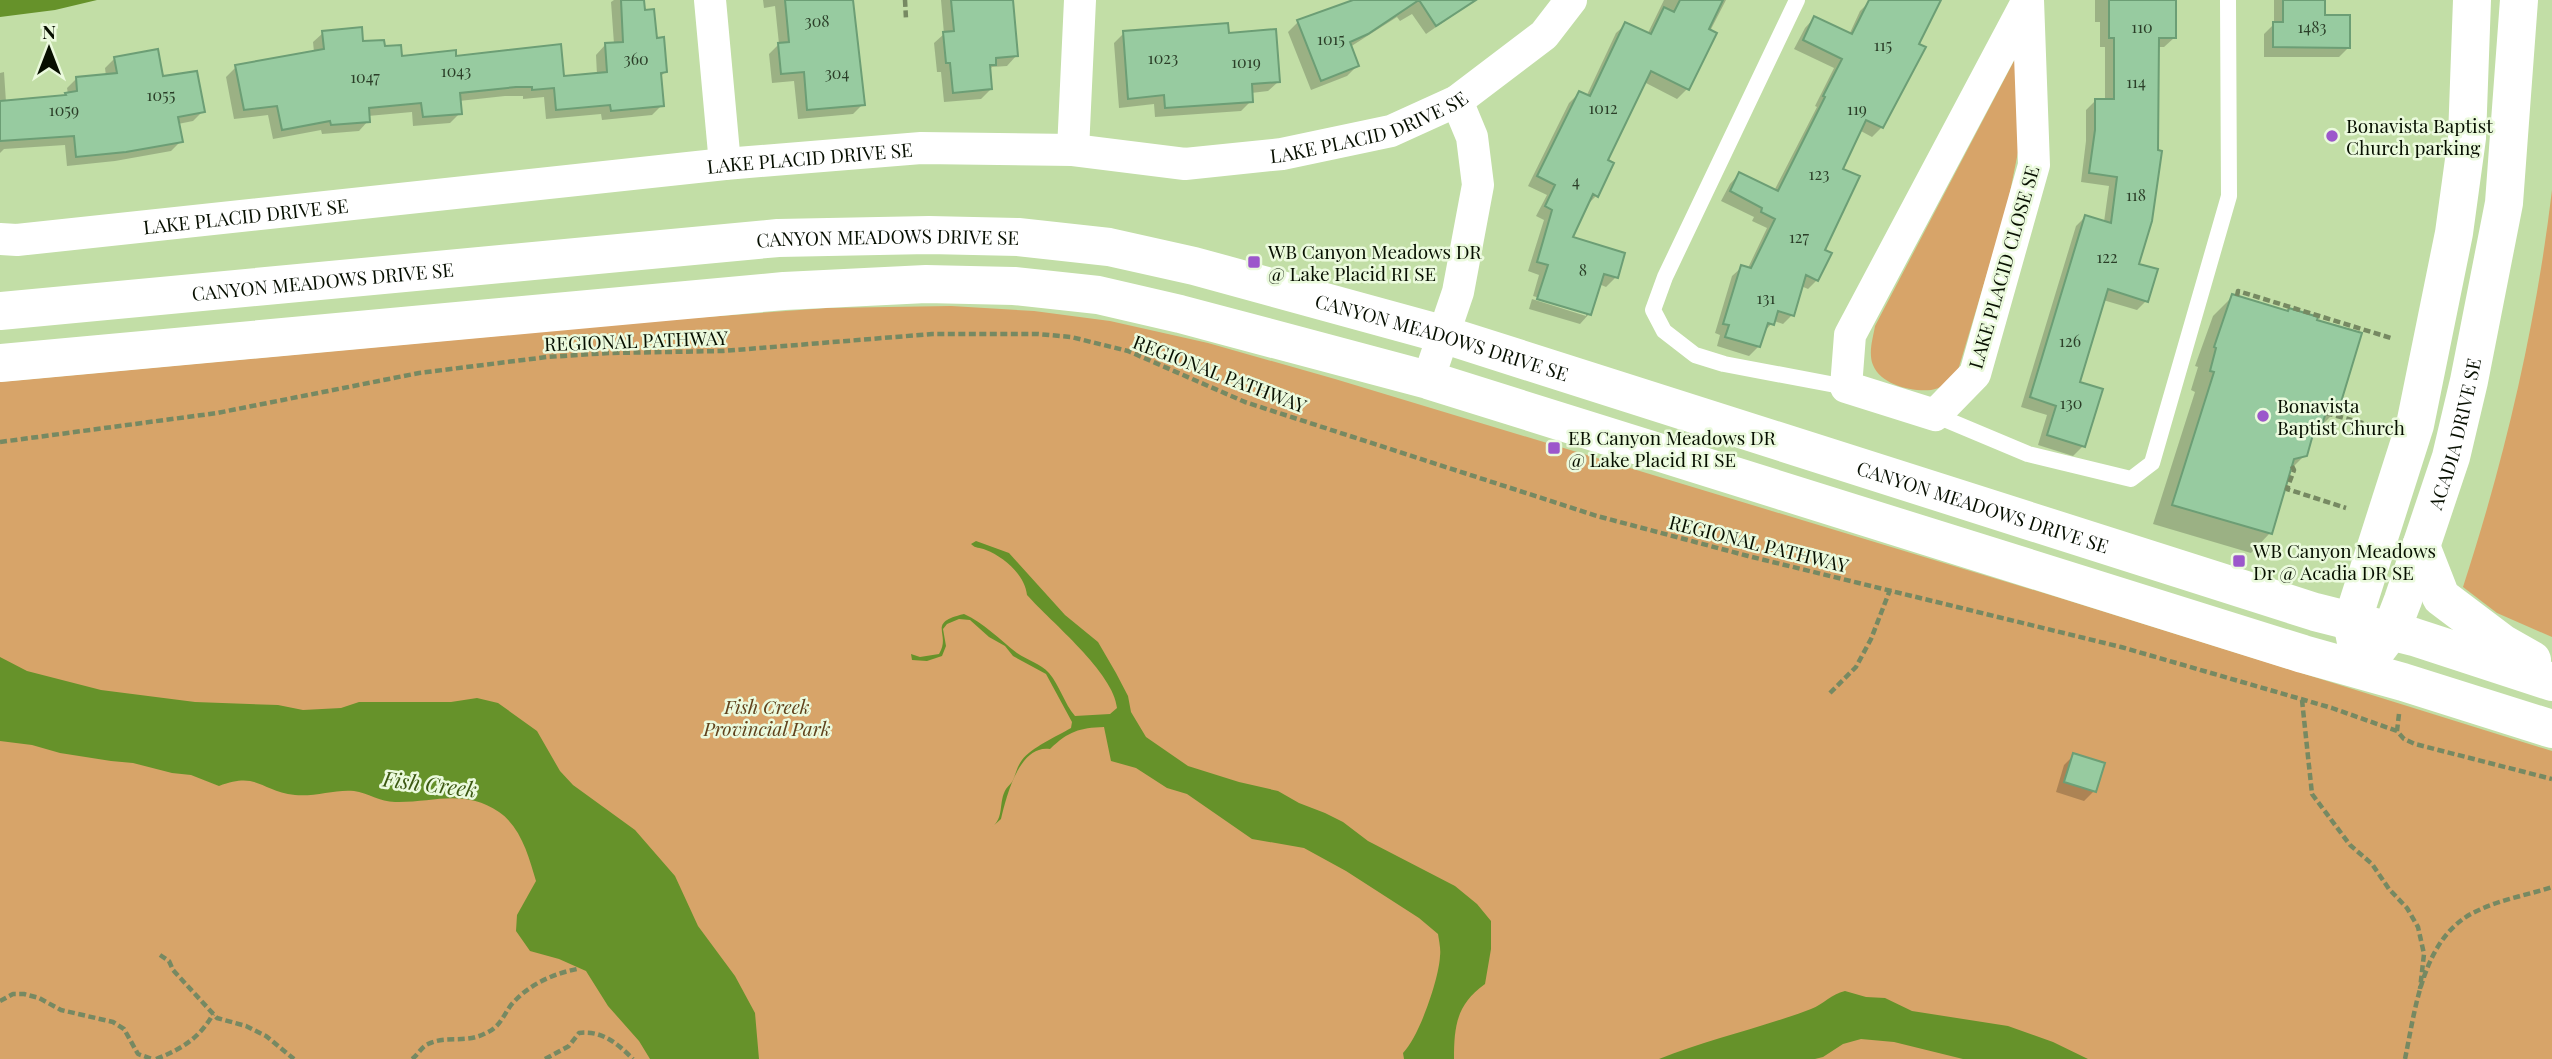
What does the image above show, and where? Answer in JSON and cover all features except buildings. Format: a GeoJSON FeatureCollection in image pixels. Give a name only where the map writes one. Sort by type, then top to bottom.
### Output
{"type":"FeatureCollection","features":[{"type":"Feature","properties":{"kind":"main road","name":"ACADIA DRIVE SE"},"geometry":{"type":"LineString","coordinates":[[2360,670],[2352,622],[2414,425],[2454,233],[2467,138],[2472,0]]}},
{"type":"Feature","properties":{"kind":"main road","name":"ACADIA DRIVE SE"},"geometry":{"type":"LineString","coordinates":[[2360,670],[2391,631],[2451,457],[2504,203],[2519,0]]}},
{"type":"Feature","properties":{"kind":"main road","name":"CANYON MEADOWS DRIVE SE"},"geometry":{"type":"LineString","coordinates":[[0,312],[778,238],[929,235],[1018,237],[1109,247],[1194,266],[1442,334],[2352,622],[2391,631],[2552,682]]}},
{"type":"Feature","properties":{"kind":"main road"},"geometry":{"type":"LineString","coordinates":[[0,363],[785,291],[926,284],[1014,286],[1098,295],[1428,380],[2302,654],[2552,729]]}},
{"type":"Feature","properties":{"kind":"main road"},"geometry":{"type":"LineString","coordinates":[[2421,546],[2441,597],[2501,643],[2552,672]]}},
{"type":"Feature","properties":{"kind":"street"},"geometry":{"type":"LineString","coordinates":[[710,0],[726,164]]}},
{"type":"Feature","properties":{"kind":"street"},"geometry":{"type":"LineString","coordinates":[[1073,150],[1080,0]]}},
{"type":"Feature","properties":{"kind":"street","name":"LAKE PLACID DRIVE SE"},"geometry":{"type":"LineString","coordinates":[[0,239],[31,238],[726,164],[922,148],[1073,150],[1185,164],[1282,155],[1391,131],[1457,101],[1544,35],[1572,0]]}},
{"type":"Feature","properties":{"kind":"street","name":"LAKE PLACID CLOSE SE"},"geometry":{"type":"LineString","coordinates":[[1846,387],[1850,335],[2028,0]]}},
{"type":"Feature","properties":{"kind":"street","name":"LAKE PLACID CLOSE SE"},"geometry":{"type":"LineString","coordinates":[[1934,415],[1975,374],[2034,165],[2028,0]]}},
{"type":"Feature","properties":{"kind":"street"},"geometry":{"type":"LineString","coordinates":[[1428,380],[1458,292],[1478,186],[1472,137],[1457,101]]}},
{"type":"Feature","properties":{"kind":"street"},"geometry":{"type":"LineString","coordinates":[[1846,387],[1934,415]]}},
{"type":"Feature","properties":{"kind":"lane"},"geometry":{"type":"LineString","coordinates":[[1797,0],[1665,277],[1653,310],[1664,331],[1695,355],[1724,364],[1846,387]]}},
{"type":"Feature","properties":{"kind":"lane"},"geometry":{"type":"LineString","coordinates":[[1934,415],[2028,454],[2131,479],[2152,463],[2229,196],[2228,0]]}},
{"type":"Feature","properties":{"kind":"path"},"geometry":{"type":"LineString","coordinates":[[905,0],[906,19]]}},
{"type":"Feature","properties":{"kind":"path"},"geometry":{"type":"LineString","coordinates":[[2237,296],[2238,291],[2391,338]]}},
{"type":"Feature","properties":{"kind":"path","name":"REGIONAL PATHWAY"},"geometry":{"type":"LineString","coordinates":[[0,442],[217,412],[336,388],[486,363],[609,353],[723,351],[932,334],[1038,334],[1082,339],[1128,351],[1245,402],[1597,516],[2121,646],[2397,731],[2414,744],[2552,779]]}},
{"type":"Feature","properties":{"kind":"path"},"geometry":{"type":"LineString","coordinates":[[2326,412],[2370,425]]}},
{"type":"Feature","properties":{"kind":"path"},"geometry":{"type":"LineString","coordinates":[[2292,466],[2294,470],[2287,489],[2346,508]]}},
{"type":"Feature","properties":{"kind":"path"},"geometry":{"type":"LineString","coordinates":[[2282,481],[2289,486]]}},
{"type":"Feature","properties":{"kind":"path"},"geometry":{"type":"LineString","coordinates":[[1830,693],[1856,667],[1871,639],[1890,590]]}},
{"type":"Feature","properties":{"kind":"path"},"geometry":{"type":"LineString","coordinates":[[2302,700],[2312,794],[2350,845],[2372,864],[2418,926],[2424,954],[2420,989],[2405,1059]]}},
{"type":"Feature","properties":{"kind":"path"},"geometry":{"type":"LineString","coordinates":[[2397,731],[2401,703]]}},
{"type":"Feature","properties":{"kind":"path"},"geometry":{"type":"LineString","coordinates":[[2420,989],[2441,940],[2466,916],[2500,902],[2552,887]]}},
{"type":"Feature","properties":{"kind":"path"},"geometry":{"type":"LineString","coordinates":[[160,955],[169,961],[173,970],[217,1018],[246,1026],[266,1036],[294,1059]]}},
{"type":"Feature","properties":{"kind":"path"},"geometry":{"type":"LineString","coordinates":[[412,1059],[427,1044],[449,1040],[465,1041],[488,1033],[531,988],[553,975],[577,969]]}},
{"type":"Feature","properties":{"kind":"path"},"geometry":{"type":"LineString","coordinates":[[0,1001],[13,994],[24,994],[39,998],[61,1010],[113,1022],[124,1029],[138,1054],[154,1059],[188,1044],[198,1036],[213,1014]]}},
{"type":"Feature","properties":{"kind":"path"},"geometry":{"type":"LineString","coordinates":[[545,1059],[569,1046],[579,1033],[587,1032],[614,1041],[633,1059]]}},
{"type":"Feature","properties":{"kind":"green space"},"geometry":{"type":"Polygon","coordinates":[[[2015,59],[2020,142],[2007,207],[1956,377],[1931,390],[1898,386],[1883,378],[1873,365],[1871,351],[1875,326],[2015,59]]]}},
{"type":"Feature","properties":{"kind":"green space"},"geometry":{"type":"Polygon","coordinates":[[[2552,190],[2552,637],[2497,613],[2463,587],[2492,490],[2517,391],[2537,291],[2552,190]]]}},
{"type":"Feature","properties":{"kind":"green space","name":"Fish Creek Provincial Park"},"geometry":{"type":"Polygon","coordinates":[[[951,306],[1034,311],[1110,321],[1208,343],[2060,598],[2552,751],[2552,1059],[0,1059],[0,382],[679,319],[827,308],[951,306]]]}},
{"type":"Feature","properties":{"kind":"water"},"geometry":{"type":"Polygon","coordinates":[[[0,0],[97,0],[55,10],[0,17],[0,0]]]}},
{"type":"Feature","properties":{"kind":"water"},"geometry":{"type":"Polygon","coordinates":[[[976,541],[1009,553],[1065,615],[1098,642],[1128,696],[1131,712],[1146,737],[1188,766],[1278,791],[1343,822],[1368,841],[1455,886],[1477,904],[1491,921],[1491,949],[1485,984],[1468,999],[1459,1016],[1454,1059],[1404,1059],[1403,1053],[1415,1034],[1432,993],[1439,966],[1438,934],[1419,918],[1346,871],[1304,848],[1252,839],[1187,794],[1167,788],[1136,768],[1111,761],[1104,727],[1075,732],[1050,749],[1039,750],[1030,755],[1016,774],[1001,819],[991,828],[998,820],[1006,789],[1022,760],[1038,747],[1071,728],[1072,722],[1046,674],[1013,656],[1005,646],[989,637],[970,620],[959,619],[947,624],[943,629],[946,646],[942,656],[927,661],[912,660],[911,654],[920,657],[939,654],[943,640],[942,625],[945,621],[964,614],[971,617],[1017,653],[1042,667],[1053,678],[1075,716],[1110,714],[1117,708],[1113,694],[1094,664],[1027,595],[1018,574],[1000,557],[974,547],[971,544],[976,541]]]}},
{"type":"Feature","properties":{"kind":"water","name":"Fish Creek"},"geometry":{"type":"Polygon","coordinates":[[[0,657],[27,671],[101,690],[195,702],[278,705],[303,710],[341,708],[359,702],[451,702],[477,698],[498,703],[537,731],[560,771],[573,785],[635,830],[675,876],[698,926],[735,976],[755,1013],[759,1059],[650,1059],[639,1041],[608,1006],[586,971],[559,959],[530,951],[516,931],[517,915],[536,881],[519,834],[507,818],[486,805],[473,800],[448,798],[390,802],[354,791],[295,795],[251,781],[219,786],[191,775],[133,763],[0,741],[0,657]]]}},
{"type":"Feature","properties":{"kind":"water"},"geometry":{"type":"Polygon","coordinates":[[[1845,991],[1866,997],[1885,998],[1912,1011],[2008,1026],[2053,1042],[2088,1059],[1963,1059],[1894,1042],[1861,1039],[1843,1044],[1815,1059],[1659,1059],[1811,1009],[1845,991]]]}},
{"type":"Feature","properties":{"kind":"place","name":"Bonavista Baptist Church parking"},"geometry":{"type":"Point","coordinates":[2332,136]}},
{"type":"Feature","properties":{"kind":"place","name":"WB Canyon Meadows DR @ Lake Placid RI SE"},"geometry":{"type":"Point","coordinates":[1254,262]}},
{"type":"Feature","properties":{"kind":"place","name":"Bonavista Baptist Church"},"geometry":{"type":"Point","coordinates":[2263,416]}},
{"type":"Feature","properties":{"kind":"place","name":"EB Canyon Meadows DR @ Lake Placid RI SE"},"geometry":{"type":"Point","coordinates":[1554,448]}},
{"type":"Feature","properties":{"kind":"place","name":"WB Canyon Meadows Dr @ Acadia DR SE"},"geometry":{"type":"Point","coordinates":[2239,561]}}]}
